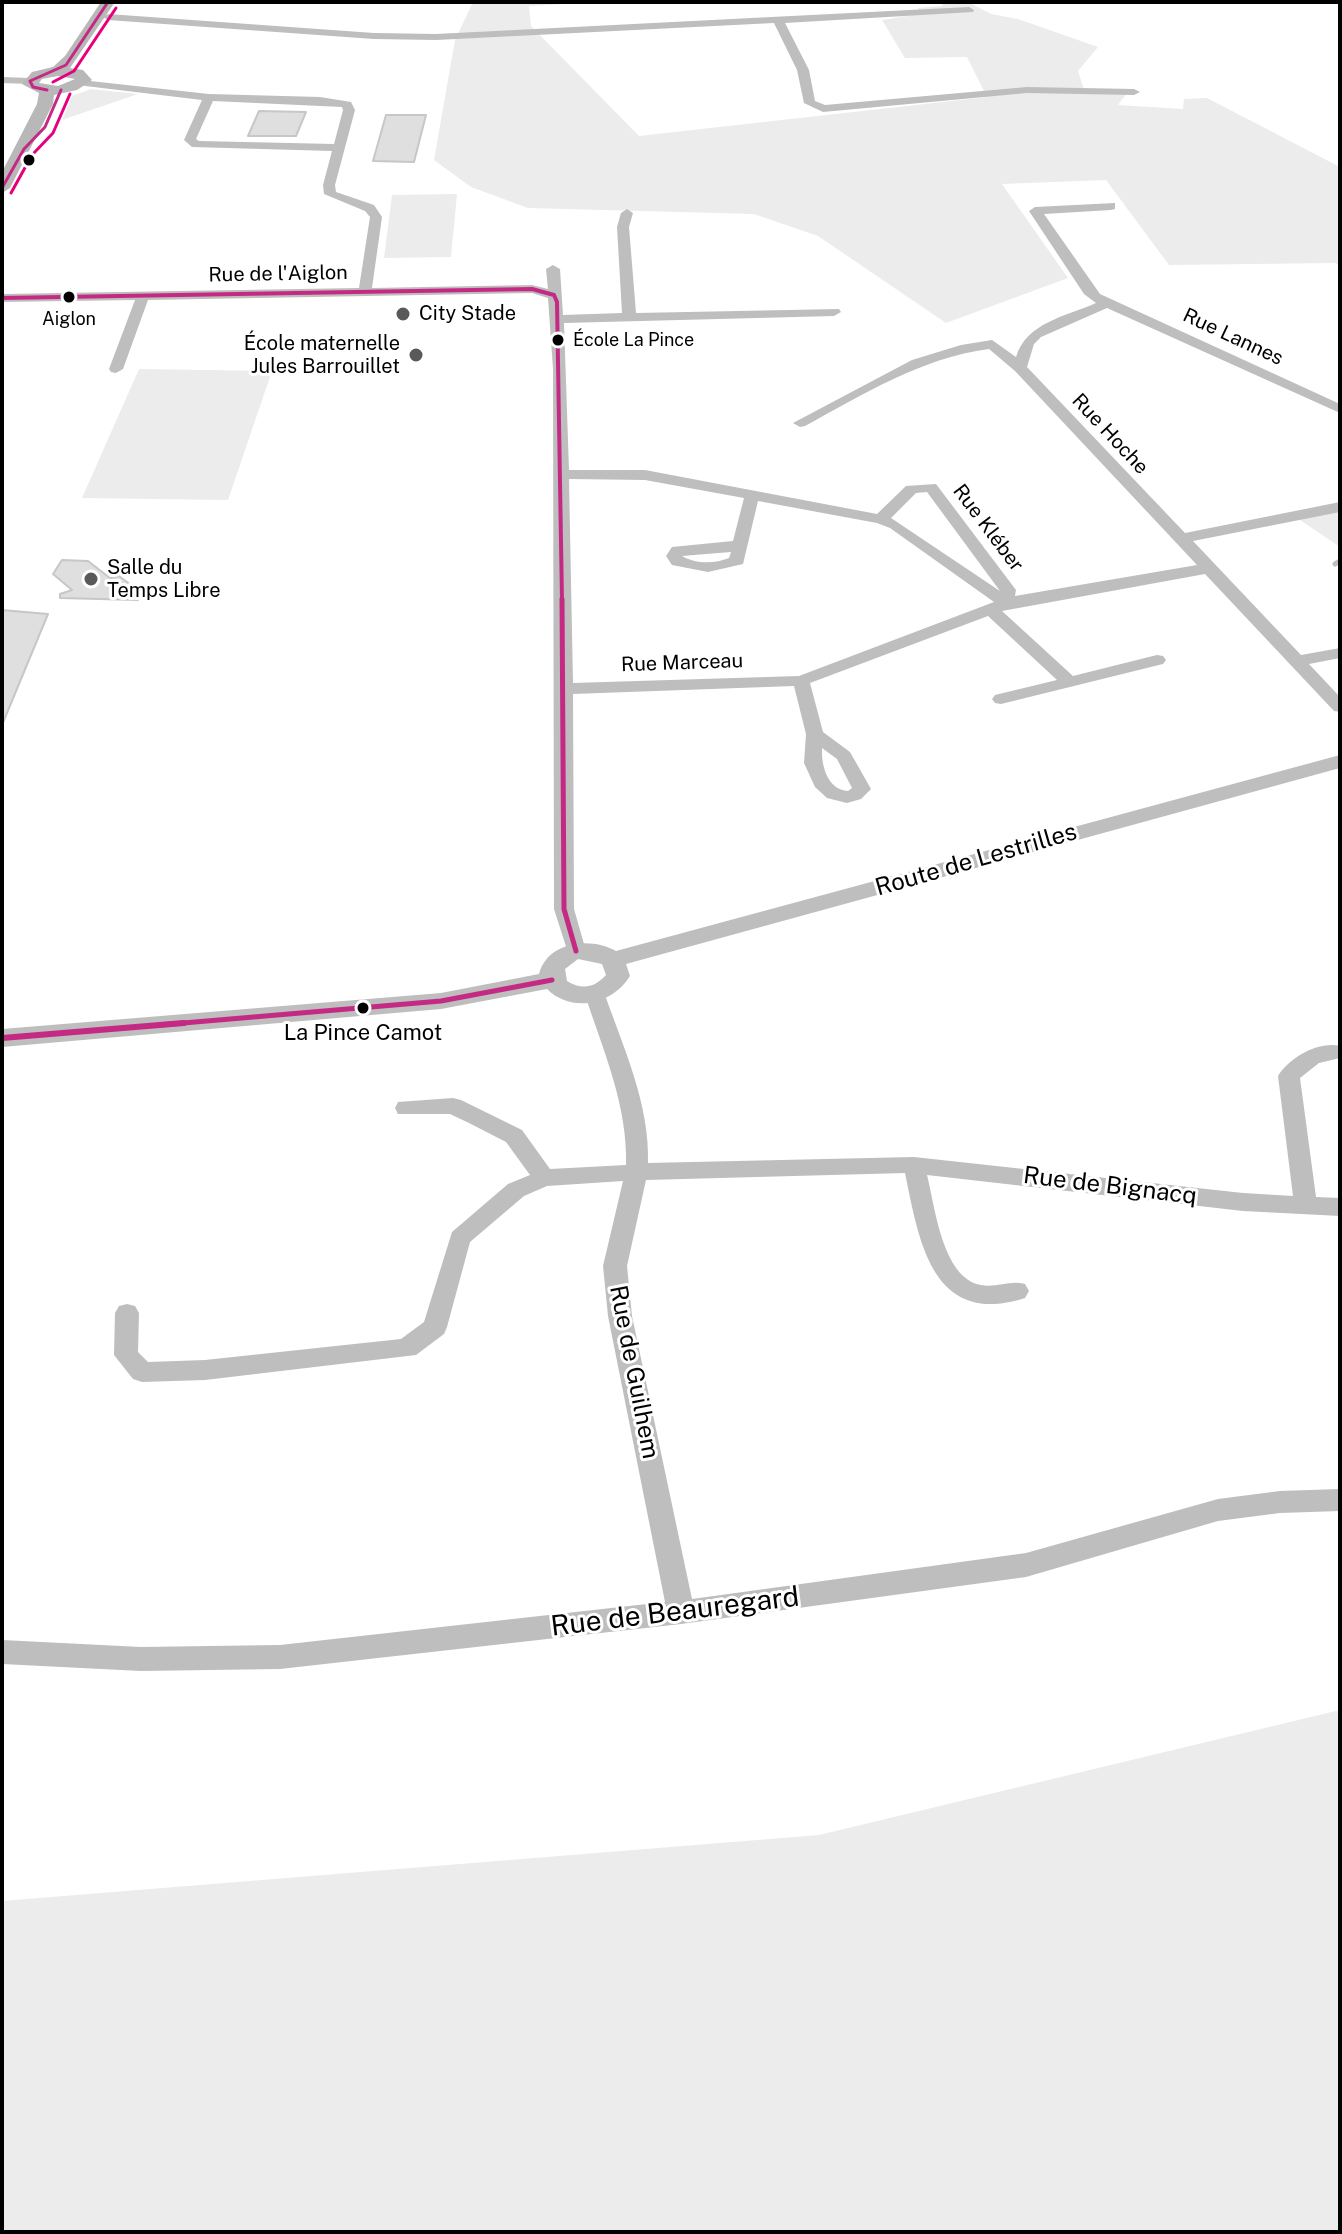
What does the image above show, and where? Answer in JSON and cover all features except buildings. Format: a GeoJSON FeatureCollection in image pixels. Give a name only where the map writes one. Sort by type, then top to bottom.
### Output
{"type":"FeatureCollection","features":[{"type":"Feature","properties":{"kind":"main road"},"geometry":{"type":"LineString","coordinates":[[2,188],[24,149],[45,127],[54,90],[70,75],[109,7]]}},
{"type":"Feature","properties":{"kind":"main road"},"geometry":{"type":"LineString","coordinates":[[54,90],[33,87],[30,81],[43,73],[70,75]]}},
{"type":"Feature","properties":{"kind":"street"},"geometry":{"type":"LineString","coordinates":[[877,13],[895,6],[893,2]]}},
{"type":"Feature","properties":{"kind":"street"},"geometry":{"type":"LineString","coordinates":[[109,7],[423,37],[969,10]]}},
{"type":"Feature","properties":{"kind":"street"},"geometry":{"type":"LineString","coordinates":[[778,20],[803,70],[810,103],[823,109],[1027,90],[1134,92]]}},
{"type":"Feature","properties":{"kind":"street"},"geometry":{"type":"LineString","coordinates":[[70,75],[209,97],[320,100],[347,104],[349,110],[329,185],[330,194],[370,208],[376,217],[365,292]]}},
{"type":"Feature","properties":{"kind":"street"},"geometry":{"type":"LineString","coordinates":[[2,80],[30,81]]}},
{"type":"Feature","properties":{"kind":"street"},"geometry":{"type":"LineString","coordinates":[[209,97],[190,140],[196,144],[338,148]]}},
{"type":"Feature","properties":{"kind":"street","name":"Rue Lannes"},"geometry":{"type":"LineString","coordinates":[[1111,206],[1035,211],[1089,291],[1340,409]]}},
{"type":"Feature","properties":{"kind":"street"},"geometry":{"type":"LineString","coordinates":[[627,213],[623,227],[629,317]]}},
{"type":"Feature","properties":{"kind":"street"},"geometry":{"type":"LineString","coordinates":[[553,269],[558,319],[564,909],[576,951]]}},
{"type":"Feature","properties":{"kind":"street","name":"Rue de l'Aiglon"},"geometry":{"type":"LineString","coordinates":[[2,298],[532,289],[554,295]]}},
{"type":"Feature","properties":{"kind":"street"},"geometry":{"type":"LineString","coordinates":[[116,369],[143,296]]}},
{"type":"Feature","properties":{"kind":"street"},"geometry":{"type":"LineString","coordinates":[[1020,368],[1027,343],[1036,334],[1109,302]]}},
{"type":"Feature","properties":{"kind":"street"},"geometry":{"type":"LineString","coordinates":[[558,319],[834,312]]}},
{"type":"Feature","properties":{"kind":"street","name":"Rue Hoche"},"geometry":{"type":"LineString","coordinates":[[800,423],[912,365],[968,346],[992,344],[1020,368],[1340,707]]}},
{"type":"Feature","properties":{"kind":"street","name":"Rue Kléber"},"geometry":{"type":"LineString","coordinates":[[559,474],[645,475],[881,519],[896,525],[998,606],[1008,590],[931,487],[911,489],[881,519]]}},
{"type":"Feature","properties":{"kind":"street"},"geometry":{"type":"LineString","coordinates":[[741,544],[752,496]]}},
{"type":"Feature","properties":{"kind":"street"},"geometry":{"type":"LineString","coordinates":[[1181,539],[1340,507]]}},
{"type":"Feature","properties":{"kind":"street","name":"Rue Marceau"},"geometry":{"type":"LineString","coordinates":[[564,689],[801,681],[998,606],[1209,568]]}},
{"type":"Feature","properties":{"kind":"street"},"geometry":{"type":"LineString","coordinates":[[998,606],[1068,680]]}},
{"type":"Feature","properties":{"kind":"street"},"geometry":{"type":"LineString","coordinates":[[1298,661],[1340,653]]}},
{"type":"Feature","properties":{"kind":"street"},"geometry":{"type":"LineString","coordinates":[[1001,699],[1157,660]]}},
{"type":"Feature","properties":{"kind":"street"},"geometry":{"type":"LineString","coordinates":[[801,681],[815,734]]}},
{"type":"Feature","properties":{"kind":"street","name":"Route de Lestrilles"},"geometry":{"type":"LineString","coordinates":[[613,960],[1340,761]]}},
{"type":"Feature","properties":{"kind":"street"},"geometry":{"type":"LineString","coordinates":[[576,951],[593,951],[613,960],[618,968],[614,984],[595,995],[573,995],[552,980],[551,973],[558,959],[576,951]]}},
{"type":"Feature","properties":{"kind":"street"},"geometry":{"type":"LineString","coordinates":[[2,1038],[441,1001],[552,980]]}},
{"type":"Feature","properties":{"kind":"street","name":"Rue de Guilhem"},"geometry":{"type":"LineString","coordinates":[[595,995],[626,1086],[638,1140],[637,1171],[615,1266],[616,1279],[620,1316],[681,1612]]}},
{"type":"Feature","properties":{"kind":"street"},"geometry":{"type":"LineString","coordinates":[[1306,1207],[1289,1076],[1312,1057],[1334,1052]]}},
{"type":"Feature","properties":{"kind":"street"},"geometry":{"type":"LineString","coordinates":[[127,1313],[126,1355],[142,1372],[205,1370],[407,1348],[435,1327],[460,1238],[516,1190],[544,1178],[514,1136],[477,1117],[453,1106],[406,1108]]}},
{"type":"Feature","properties":{"kind":"street"},"geometry":{"type":"LineString","coordinates":[[914,1165],[937,1258],[949,1281],[979,1294],[1017,1291]]}},
{"type":"Feature","properties":{"kind":"street","name":"Rue de Bignacq"},"geometry":{"type":"LineString","coordinates":[[544,1178],[637,1171],[914,1165],[1306,1207],[1340,1207]]}},
{"type":"Feature","properties":{"kind":"street","name":"Rue de Beauregard"},"geometry":{"type":"LineString","coordinates":[[2,1652],[141,1659],[280,1657],[681,1612],[1026,1565],[1218,1510],[1280,1502],[1340,1500]]}},
{"type":"Feature","properties":{"kind":"shaded area"},"geometry":{"type":"Polygon","coordinates":[[[473,2],[601,2],[529,6],[531,26],[639,136],[987,97],[967,57],[905,58],[882,20],[920,14],[918,8],[943,6],[941,2],[968,2],[991,14],[1018,19],[1098,47],[1078,71],[1085,93],[1126,94],[1118,105],[1183,109],[1184,99],[1207,98],[1340,167],[1340,267],[1336,263],[1169,265],[1106,180],[1002,184],[1068,278],[946,323],[818,236],[754,214],[528,208],[471,187],[434,160],[455,40],[473,2]]]}},
{"type":"Feature","properties":{"kind":"shaded area"},"geometry":{"type":"Polygon","coordinates":[[[91,89],[138,94],[62,120],[72,96],[91,89]]]}},
{"type":"Feature","properties":{"kind":"shaded area"},"geometry":{"type":"Polygon","coordinates":[[[457,194],[451,257],[384,258],[392,195],[457,194]]]}},
{"type":"Feature","properties":{"kind":"shaded area"},"geometry":{"type":"Polygon","coordinates":[[[139,369],[272,371],[228,500],[82,498],[139,369]]]}},
{"type":"Feature","properties":{"kind":"shaded area"},"geometry":{"type":"Polygon","coordinates":[[[1340,505],[1340,547],[1300,520],[1340,505]]]}},
{"type":"Feature","properties":{"kind":"shaded area"},"geometry":{"type":"Polygon","coordinates":[[[1340,1710],[1340,2232],[2,2232],[2,1901],[819,1835],[1340,1710]]]}},
{"type":"Feature","properties":{"kind":"waterway"},"geometry":{"type":"LineString","coordinates":[[1335,564],[1340,561]]}},
{"type":"Feature","properties":{"kind":"transit line"},"geometry":{"type":"LineString","coordinates":[[47,90],[33,87],[30,81],[66,65],[108,2]]}},
{"type":"Feature","properties":{"kind":"transit line"},"geometry":{"type":"LineString","coordinates":[[53,82],[74,71],[116,8]]}},
{"type":"Feature","properties":{"kind":"transit line"},"geometry":{"type":"LineString","coordinates":[[2,188],[24,149],[45,127],[61,90]]}},
{"type":"Feature","properties":{"kind":"transit line"},"geometry":{"type":"LineString","coordinates":[[11,193],[32,155],[53,133],[70,94]]}},
{"type":"Feature","properties":{"kind":"transit line"},"geometry":{"type":"LineString","coordinates":[[2,298],[532,289],[554,295]]}},
{"type":"Feature","properties":{"kind":"transit line"},"geometry":{"type":"LineString","coordinates":[[554,295],[557,302],[564,689],[564,909],[576,951]]}},
{"type":"Feature","properties":{"kind":"transit line"},"geometry":{"type":"LineString","coordinates":[[2,1038],[441,1001],[552,980]]}},
{"type":"Feature","properties":{"kind":"place","name":"Aiglon"},"geometry":{"type":"Point","coordinates":[69,297]}},
{"type":"Feature","properties":{"kind":"place","name":"City Stade"},"geometry":{"type":"Point","coordinates":[403,314]}},
{"type":"Feature","properties":{"kind":"place","name":"École La Pince"},"geometry":{"type":"Point","coordinates":[558,340]}},
{"type":"Feature","properties":{"kind":"place","name":"École maternelle Jules Barrouillet"},"geometry":{"type":"Point","coordinates":[416,355]}},
{"type":"Feature","properties":{"kind":"place","name":"Salle du Temps Libre"},"geometry":{"type":"Point","coordinates":[91,579]}},
{"type":"Feature","properties":{"kind":"place","name":"La Pince Camot"},"geometry":{"type":"Point","coordinates":[363,1008]}}]}
